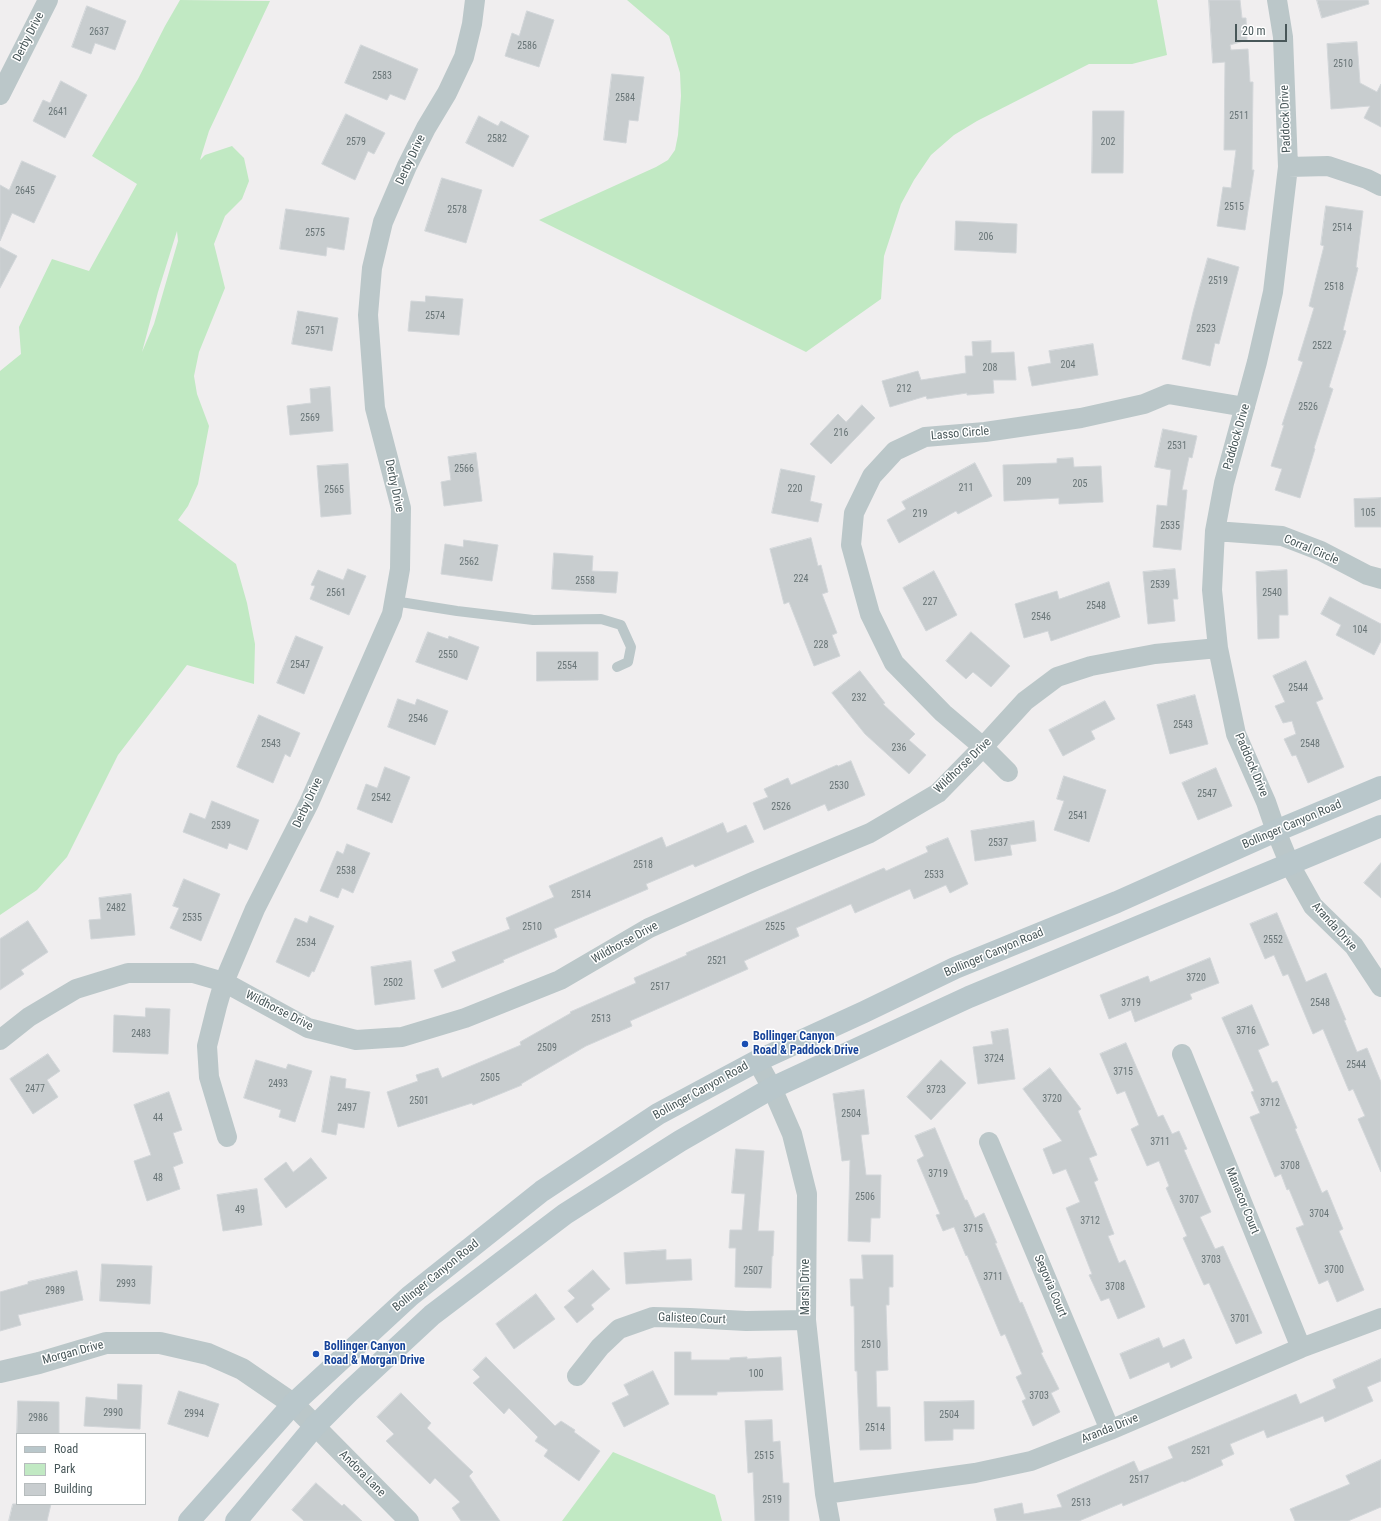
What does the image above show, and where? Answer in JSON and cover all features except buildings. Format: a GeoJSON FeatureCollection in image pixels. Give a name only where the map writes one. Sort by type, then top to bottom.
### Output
{"type":"FeatureCollection","features":[{"type":"Feature","properties":{"kind":"main road","name":"Bollinger Canyon Road"},"geometry":{"type":"LineString","coordinates":[[188,1521],[293,1404],[410,1296],[542,1191],[658,1114],[757,1061],[955,968],[1117,902],[1276,831],[1381,788]]}},
{"type":"Feature","properties":{"kind":"main road"},"geometry":{"type":"LineString","coordinates":[[236,1521],[315,1426],[348,1392],[432,1315],[565,1214],[680,1141],[772,1088],[969,997],[1381,826]]}},
{"type":"Feature","properties":{"kind":"street","name":"Derby Drive"},"geometry":{"type":"LineString","coordinates":[[0,95],[48,0]]}},
{"type":"Feature","properties":{"kind":"street","name":"Derby Drive"},"geometry":{"type":"LineString","coordinates":[[227,1137],[209,1077],[208,1046],[224,982],[255,909],[309,804],[392,614],[400,569],[401,508],[375,408],[368,315],[372,268],[383,222],[407,166],[426,128],[447,93],[464,57],[472,24],[475,0]]}},
{"type":"Feature","properties":{"kind":"street","name":"Paddock Drive"},"geometry":{"type":"LineString","coordinates":[[1277,0],[1283,37],[1288,167],[1273,292],[1257,362],[1224,483],[1215,531],[1212,590],[1218,648],[1236,734],[1266,802],[1290,865]]}},
{"type":"Feature","properties":{"kind":"street"},"geometry":{"type":"LineString","coordinates":[[1288,167],[1328,166],[1367,178],[1381,186]]}},
{"type":"Feature","properties":{"kind":"street","name":"Lasso Circle"},"geometry":{"type":"LineString","coordinates":[[1008,772],[983,747],[943,713],[894,663],[870,614],[851,545],[854,513],[872,476],[895,451],[925,437],[985,432],[1081,418],[1144,404],[1168,394],[1245,408]]}},
{"type":"Feature","properties":{"kind":"street","name":"Corral Circle"},"geometry":{"type":"LineString","coordinates":[[1215,531],[1282,536],[1321,551],[1367,575],[1381,578]]}},
{"type":"Feature","properties":{"kind":"street","name":"Wildhorse Drive"},"geometry":{"type":"LineString","coordinates":[[0,1040],[29,1017],[76,989],[128,973],[193,973],[224,982],[308,1028],[356,1040],[402,1037],[465,1018],[560,980],[649,928],[755,880],[870,833],[938,792],[983,747],[1025,701],[1056,677],[1098,664],[1155,654],[1218,648]]}},
{"type":"Feature","properties":{"kind":"street","name":"Aranda Drive"},"geometry":{"type":"LineString","coordinates":[[1290,865],[1313,906],[1354,946],[1381,987]]}},
{"type":"Feature","properties":{"kind":"street","name":"Manacor Court"},"geometry":{"type":"LineString","coordinates":[[1182,1054],[1301,1348]]}},
{"type":"Feature","properties":{"kind":"street","name":"Marsh Drive"},"geometry":{"type":"LineString","coordinates":[[757,1061],[772,1088],[792,1134],[807,1194],[806,1320],[825,1494],[830,1521]]}},
{"type":"Feature","properties":{"kind":"street","name":"Segovia Court"},"geometry":{"type":"LineString","coordinates":[[990,1142],[1110,1430]]}},
{"type":"Feature","properties":{"kind":"street","name":"Galisteo Court"},"geometry":{"type":"LineString","coordinates":[[577,1376],[600,1347],[619,1329],[653,1317],[746,1322],[806,1320]]}},
{"type":"Feature","properties":{"kind":"street","name":"Aranda Drive"},"geometry":{"type":"LineString","coordinates":[[825,1494],[982,1472],[1031,1460],[1110,1430],[1301,1348],[1381,1318]]}},
{"type":"Feature","properties":{"kind":"street","name":"Morgan Drive"},"geometry":{"type":"LineString","coordinates":[[0,1372],[106,1343],[160,1343],[208,1354],[229,1363],[293,1404],[315,1426]]}},
{"type":"Feature","properties":{"kind":"street","name":"Andora Lane"},"geometry":{"type":"LineString","coordinates":[[315,1426],[409,1521]]}},
{"type":"Feature","properties":{"kind":"lane"},"geometry":{"type":"LineString","coordinates":[[394,600],[457,611],[533,620],[601,620],[621,625],[631,647],[628,662],[617,667]]}},
{"type":"Feature","properties":{"kind":"green space"},"geometry":{"type":"Polygon","coordinates":[[[180,0],[270,1],[209,131],[200,160],[205,155],[232,146],[244,158],[249,181],[242,199],[225,216],[214,244],[225,288],[199,352],[194,376],[197,394],[209,426],[198,484],[188,506],[178,520],[236,564],[247,603],[255,644],[254,684],[187,665],[118,755],[67,857],[37,890],[0,915],[0,371],[21,354],[19,327],[52,259],[89,271],[137,184],[92,156],[138,79],[180,0]],[[177,231],[158,292],[142,352],[154,324],[178,241],[177,231]]]}},
{"type":"Feature","properties":{"kind":"green space"},"geometry":{"type":"Polygon","coordinates":[[[627,0],[1157,0],[1167,55],[1132,64],[1089,64],[977,121],[954,135],[931,155],[914,180],[901,204],[884,256],[881,299],[806,352],[539,220],[656,167],[668,160],[675,150],[678,135],[681,96],[680,73],[669,36],[627,0]]]}},
{"type":"Feature","properties":{"kind":"green space"},"geometry":{"type":"Polygon","coordinates":[[[613,1452],[715,1495],[722,1521],[562,1521],[613,1452]]]}},
{"type":"Feature","properties":{"kind":"place","name":"Bollinger Canyon Road & Paddock Drive"},"geometry":{"type":"Point","coordinates":[745,1044]}},
{"type":"Feature","properties":{"kind":"place","name":"Bollinger Canyon Road & Morgan Drive"},"geometry":{"type":"Point","coordinates":[316,1354]}}]}
